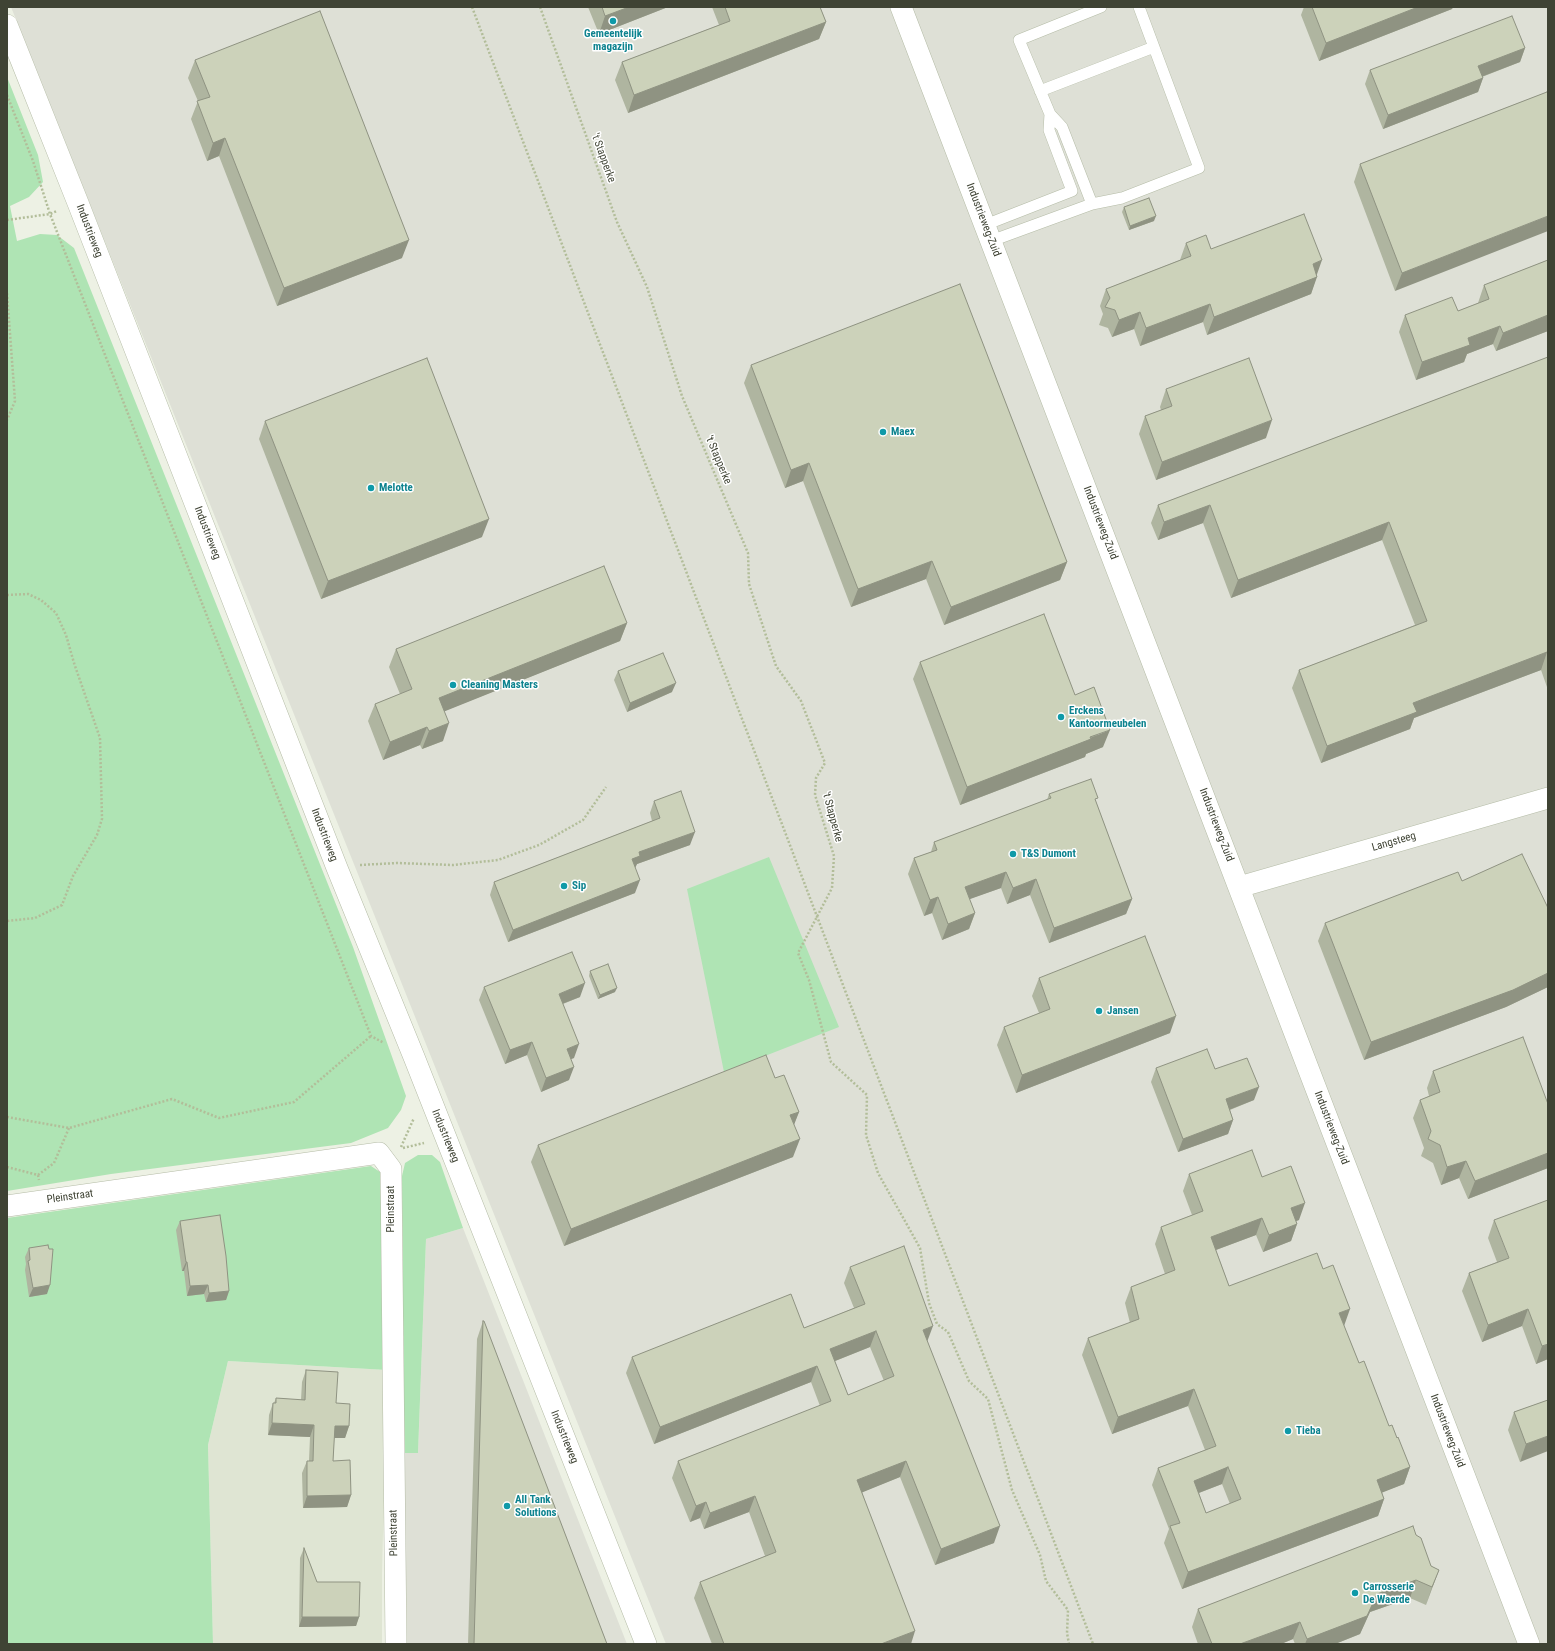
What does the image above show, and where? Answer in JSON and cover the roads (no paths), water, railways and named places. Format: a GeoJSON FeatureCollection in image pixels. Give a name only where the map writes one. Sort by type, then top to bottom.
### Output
{"type":"FeatureCollection","features":[{"type":"Feature","properties":{"kind":"street","name":"Industrieweg-Zuid"},"geometry":{"type":"LineString","coordinates":[[901,7],[1240,887],[1528,1644]]}},
{"type":"Feature","properties":{"kind":"street","name":"Industrieweg"},"geometry":{"type":"LineString","coordinates":[[7,25],[78,202],[337,868],[427,1090],[646,1644]]}},
{"type":"Feature","properties":{"kind":"street","name":"Langsteeg"},"geometry":{"type":"LineString","coordinates":[[1240,887],[1548,798]]}},
{"type":"Feature","properties":{"kind":"street","name":"Pleinstraat"},"geometry":{"type":"LineString","coordinates":[[7,1206],[379,1153],[391,1169],[396,1644]]}},
{"type":"Feature","properties":{"kind":"lane"},"geometry":{"type":"LineString","coordinates":[[1092,204],[1062,126],[1050,114],[1019,40],[1101,7]]}},
{"type":"Feature","properties":{"kind":"lane"},"geometry":{"type":"LineString","coordinates":[[988,233],[1092,204],[1122,198],[1199,168],[1139,7]]}},
{"type":"Feature","properties":{"kind":"lane"},"geometry":{"type":"LineString","coordinates":[[1040,91],[1154,47]]}},
{"type":"Feature","properties":{"kind":"lane"},"geometry":{"type":"LineString","coordinates":[[988,233],[1072,190],[1049,130],[1050,114]]}},
{"type":"Feature","properties":{"kind":"place","name":"Gemeentelijk magazijn"},"geometry":{"type":"Point","coordinates":[613,21]}},
{"type":"Feature","properties":{"kind":"place","name":"Maex"},"geometry":{"type":"Point","coordinates":[883,432]}},
{"type":"Feature","properties":{"kind":"place","name":"Melotte"},"geometry":{"type":"Point","coordinates":[371,488]}},
{"type":"Feature","properties":{"kind":"place","name":"Cleaning Masters"},"geometry":{"type":"Point","coordinates":[453,685]}},
{"type":"Feature","properties":{"kind":"place","name":"Erckens Kantoormeubelen"},"geometry":{"type":"Point","coordinates":[1061,717]}},
{"type":"Feature","properties":{"kind":"place","name":"T&S Dumont"},"geometry":{"type":"Point","coordinates":[1013,854]}},
{"type":"Feature","properties":{"kind":"place","name":"Sip"},"geometry":{"type":"Point","coordinates":[564,886]}},
{"type":"Feature","properties":{"kind":"place","name":"Jansen"},"geometry":{"type":"Point","coordinates":[1099,1011]}},
{"type":"Feature","properties":{"kind":"place","name":"Tieba"},"geometry":{"type":"Point","coordinates":[1288,1431]}},
{"type":"Feature","properties":{"kind":"place","name":"All Tank Solutions"},"geometry":{"type":"Point","coordinates":[507,1506]}},
{"type":"Feature","properties":{"kind":"place","name":"Carrosserie De Waerde"},"geometry":{"type":"Point","coordinates":[1355,1593]}}]}
